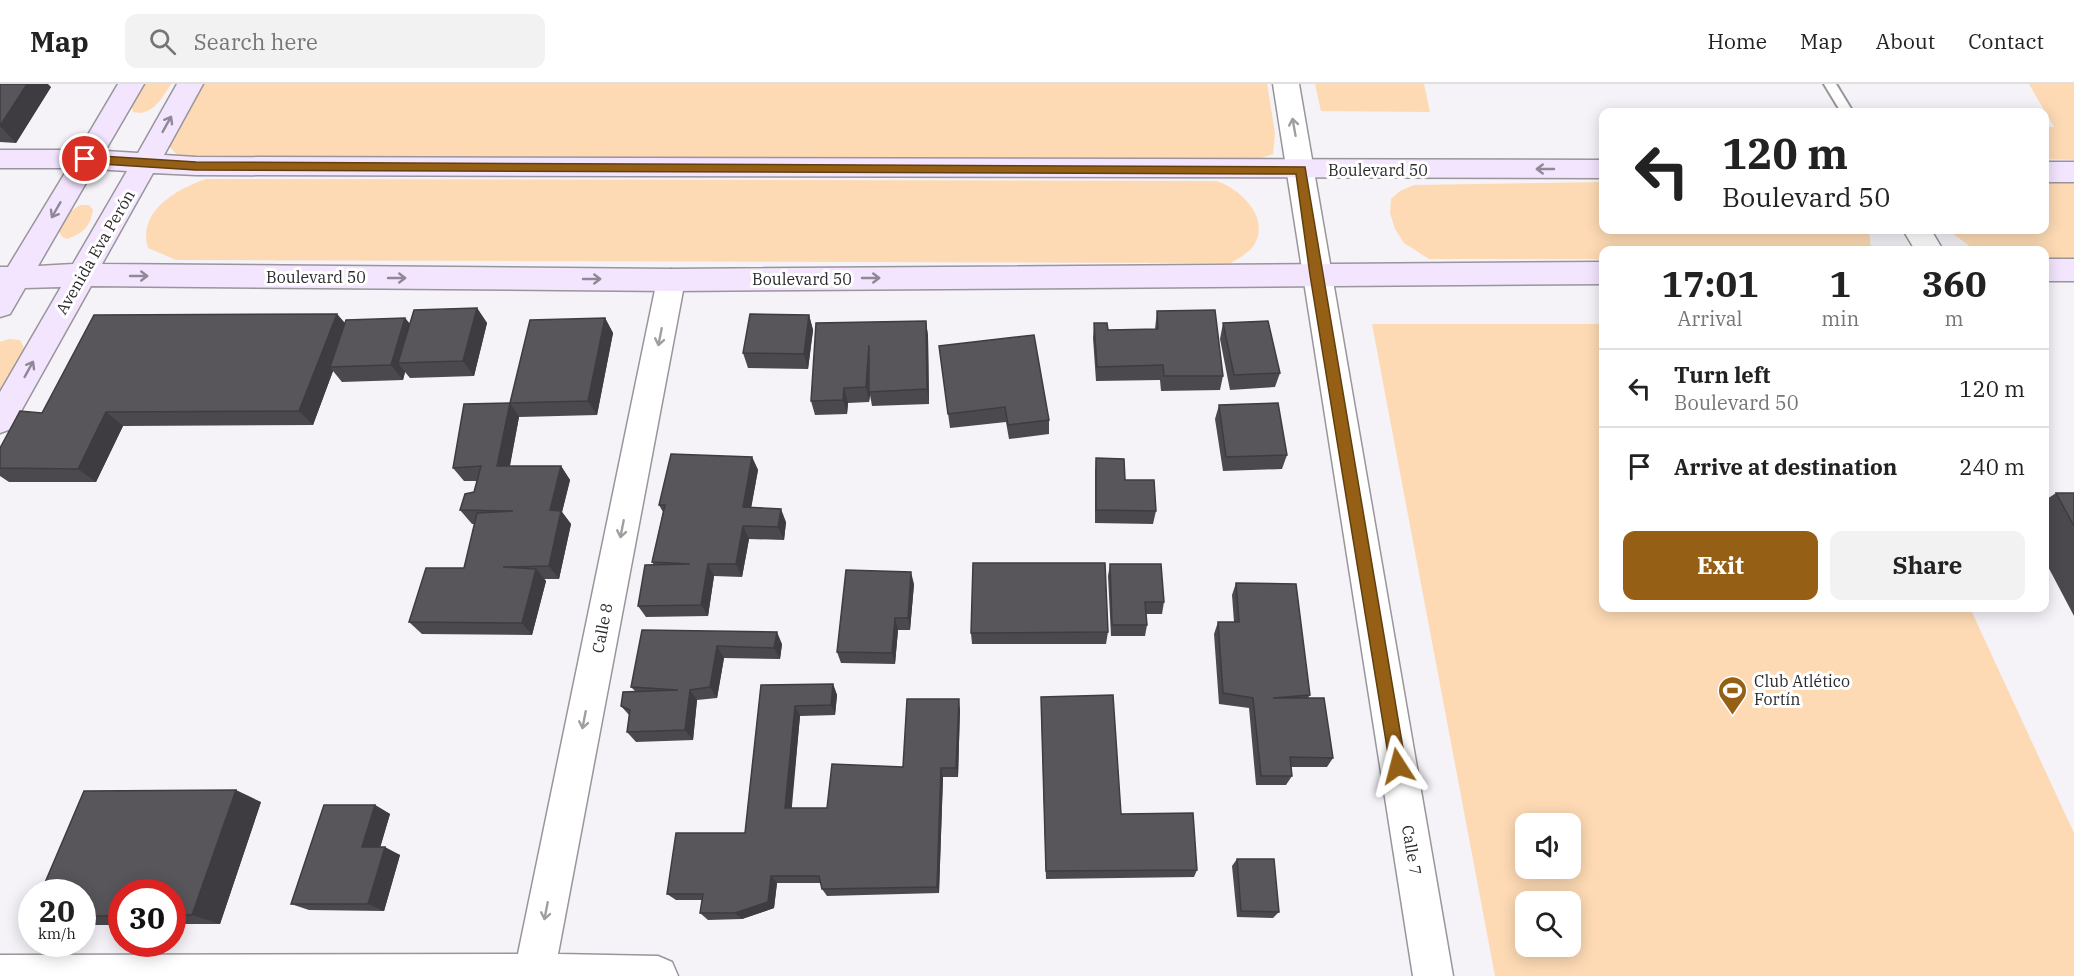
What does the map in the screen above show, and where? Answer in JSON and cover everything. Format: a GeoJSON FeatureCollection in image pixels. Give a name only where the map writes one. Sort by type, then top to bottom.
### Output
{"type":"FeatureCollection","features":[{"type":"Feature","properties":{"kind":"main road"},"geometry":{"type":"LineString","coordinates":[[0,306],[9,278],[131,84]]}},
{"type":"Feature","properties":{"kind":"main road","name":"Avenida Eva Perón"},"geometry":{"type":"LineString","coordinates":[[0,420],[190,84]]}},
{"type":"Feature","properties":{"kind":"main road","name":"Boulevard 50"},"geometry":{"type":"LineString","coordinates":[[0,159],[85,159],[145,164],[1301,170],[1599,169]]}},
{"type":"Feature","properties":{"kind":"main road"},"geometry":{"type":"LineString","coordinates":[[2049,172],[2074,172]]}},
{"type":"Feature","properties":{"kind":"main road"},"geometry":{"type":"LineString","coordinates":[[2049,270],[2074,270]]}},
{"type":"Feature","properties":{"kind":"main road","name":"Boulevard 50"},"geometry":{"type":"LineString","coordinates":[[9,278],[80,275],[671,280],[1599,273]]}},
{"type":"Feature","properties":{"kind":"street","name":"Calle 7"},"geometry":{"type":"LineString","coordinates":[[1286,84],[1433,976]]}},
{"type":"Feature","properties":{"kind":"street","name":"Calle 8"},"geometry":{"type":"LineString","coordinates":[[534,975],[671,280]]}},
{"type":"Feature","properties":{"kind":"street"},"geometry":{"type":"LineString","coordinates":[[0,975],[658,976]]}},
{"type":"Feature","properties":{"kind":"lane"},"geometry":{"type":"LineString","coordinates":[[1830,84],[1845,108]]}},
{"type":"Feature","properties":{"kind":"shaded area"},"geometry":{"type":"Polygon","coordinates":[[[143,84],[171,84],[151,109],[140,113],[133,112],[131,105],[143,84]]]}},
{"type":"Feature","properties":{"kind":"shaded area"},"geometry":{"type":"Polygon","coordinates":[[[201,84],[1267,84],[1275,133],[1273,154],[1256,160],[194,159],[177,155],[170,147],[171,136],[201,84]]]}},
{"type":"Feature","properties":{"kind":"shaded area"},"geometry":{"type":"Polygon","coordinates":[[[1315,84],[1424,84],[1430,112],[1321,111],[1315,84]]]}},
{"type":"Feature","properties":{"kind":"shaded area"},"geometry":{"type":"Polygon","coordinates":[[[2029,84],[2074,84],[2074,160],[2049,159],[2049,127],[2054,127],[2049,118],[2049,108],[2043,108],[2029,84]]]}},
{"type":"Feature","properties":{"kind":"shaded area"},"geometry":{"type":"Polygon","coordinates":[[[206,179],[1216,181],[1243,197],[1256,215],[1259,225],[1254,245],[1231,263],[176,260],[148,248],[146,235],[148,223],[162,203],[183,189],[206,179]]]}},
{"type":"Feature","properties":{"kind":"shaded area"},"geometry":{"type":"Polygon","coordinates":[[[1599,182],[1599,234],[1869,234],[1871,246],[1599,246],[1599,259],[1429,259],[1404,243],[1395,229],[1390,213],[1391,199],[1400,191],[1414,185],[1599,182]]]}},
{"type":"Feature","properties":{"kind":"shaded area"},"geometry":{"type":"Polygon","coordinates":[[[2049,183],[2074,183],[2074,259],[2049,259],[2049,246],[1970,246],[1953,234],[2049,234],[2049,183]]]}},
{"type":"Feature","properties":{"kind":"shaded area"},"geometry":{"type":"Polygon","coordinates":[[[80,205],[89,205],[93,210],[90,221],[81,232],[67,239],[61,236],[59,231],[70,212],[80,205]]]}},
{"type":"Feature","properties":{"kind":"shaded area","name":"Club Atlético Fortín"},"geometry":{"type":"Polygon","coordinates":[[[1372,324],[1599,324],[1599,612],[1972,612],[2074,833],[2074,976],[1495,976],[1372,324]]]}},
{"type":"Feature","properties":{"kind":"shaded area"},"geometry":{"type":"Polygon","coordinates":[[[9,339],[20,340],[24,348],[0,389],[0,342],[9,339]]]}},
{"type":"Feature","properties":{"kind":"building"},"geometry":{"type":"Polygon","coordinates":[[[0,84],[27,84],[0,126],[0,84]]]}},
{"type":"Feature","properties":{"kind":"building"},"geometry":{"type":"Polygon","coordinates":[[[477,308],[463,361],[398,363],[414,310],[477,308]]]}},
{"type":"Feature","properties":{"kind":"building"},"geometry":{"type":"Polygon","coordinates":[[[1215,310],[1223,376],[1164,376],[1163,365],[1097,367],[1094,323],[1107,323],[1108,330],[1158,329],[1157,311],[1215,310]]]}},
{"type":"Feature","properties":{"kind":"building"},"geometry":{"type":"Polygon","coordinates":[[[337,314],[299,411],[106,412],[78,469],[0,468],[0,448],[20,411],[42,413],[94,315],[337,314]]]}},
{"type":"Feature","properties":{"kind":"building"},"geometry":{"type":"Polygon","coordinates":[[[750,314],[809,315],[804,354],[743,353],[750,314]]]}},
{"type":"Feature","properties":{"kind":"building"},"geometry":{"type":"Polygon","coordinates":[[[405,318],[391,365],[330,367],[346,320],[405,318]]]}},
{"type":"Feature","properties":{"kind":"building"},"geometry":{"type":"Polygon","coordinates":[[[605,318],[588,401],[510,403],[530,320],[605,318]]]}},
{"type":"Feature","properties":{"kind":"building"},"geometry":{"type":"Polygon","coordinates":[[[926,321],[927,389],[869,392],[869,345],[866,387],[844,388],[843,400],[811,401],[816,323],[926,321]]]}},
{"type":"Feature","properties":{"kind":"building"},"geometry":{"type":"Polygon","coordinates":[[[1268,321],[1280,373],[1234,375],[1223,323],[1268,321]]]}},
{"type":"Feature","properties":{"kind":"building"},"geometry":{"type":"Polygon","coordinates":[[[1034,335],[1049,420],[1008,425],[1005,407],[948,414],[939,346],[1034,335]]]}},
{"type":"Feature","properties":{"kind":"building"},"geometry":{"type":"Polygon","coordinates":[[[510,403],[497,466],[561,466],[550,510],[561,511],[549,566],[503,567],[536,569],[522,623],[409,622],[426,568],[464,568],[477,513],[513,511],[460,510],[465,494],[474,492],[481,466],[453,468],[464,404],[510,403]]]}},
{"type":"Feature","properties":{"kind":"building"},"geometry":{"type":"Polygon","coordinates":[[[1278,403],[1287,455],[1226,457],[1219,405],[1278,403]]]}},
{"type":"Feature","properties":{"kind":"building"},"geometry":{"type":"Polygon","coordinates":[[[671,454],[752,457],[743,507],[781,509],[778,527],[743,526],[736,564],[708,564],[701,605],[638,606],[645,565],[690,564],[652,562],[665,505],[659,505],[671,454]]]}},
{"type":"Feature","properties":{"kind":"building"},"geometry":{"type":"Polygon","coordinates":[[[1096,458],[1124,459],[1125,480],[1154,480],[1156,511],[1096,510],[1096,458]]]}},
{"type":"Feature","properties":{"kind":"building"},"geometry":{"type":"Polygon","coordinates":[[[2056,493],[2074,493],[2074,526],[2056,493]]]}},
{"type":"Feature","properties":{"kind":"building"},"geometry":{"type":"Polygon","coordinates":[[[973,563],[1105,563],[1108,632],[971,633],[973,563]]]}},
{"type":"Feature","properties":{"kind":"building"},"geometry":{"type":"Polygon","coordinates":[[[1110,564],[1161,564],[1164,602],[1145,602],[1147,625],[1112,625],[1110,564]]]}},
{"type":"Feature","properties":{"kind":"building"},"geometry":{"type":"Polygon","coordinates":[[[846,570],[911,572],[908,618],[895,618],[892,653],[837,652],[846,570]]]}},
{"type":"Feature","properties":{"kind":"building"},"geometry":{"type":"Polygon","coordinates":[[[1236,583],[1296,584],[1310,695],[1273,698],[1324,698],[1333,758],[1290,757],[1292,776],[1261,776],[1253,698],[1223,693],[1218,622],[1239,622],[1236,583]]]}},
{"type":"Feature","properties":{"kind":"building"},"geometry":{"type":"Polygon","coordinates":[[[642,630],[777,632],[774,648],[717,646],[710,687],[690,690],[685,730],[627,732],[630,710],[621,706],[623,692],[678,690],[631,687],[642,630]]]}},
{"type":"Feature","properties":{"kind":"building"},"geometry":{"type":"Polygon","coordinates":[[[833,684],[831,705],[795,706],[785,808],[827,808],[832,764],[903,767],[907,699],[959,699],[956,768],[941,768],[937,887],[822,889],[819,876],[771,876],[768,902],[735,913],[700,913],[703,894],[667,894],[676,833],[745,833],[761,685],[833,684]]]}},
{"type":"Feature","properties":{"kind":"building"},"geometry":{"type":"Polygon","coordinates":[[[1113,695],[1121,814],[1193,813],[1197,870],[1046,871],[1041,697],[1113,695]]]}},
{"type":"Feature","properties":{"kind":"building"},"geometry":{"type":"Polygon","coordinates":[[[236,790],[192,915],[186,915],[186,879],[108,879],[108,916],[96,916],[96,879],[47,879],[84,791],[236,790]]]}},
{"type":"Feature","properties":{"kind":"building"},"geometry":{"type":"Polygon","coordinates":[[[324,805],[375,805],[362,847],[385,847],[368,904],[291,904],[324,805]]]}},
{"type":"Feature","properties":{"kind":"building"},"geometry":{"type":"Polygon","coordinates":[[[1237,859],[1274,859],[1279,912],[1241,911],[1237,859]]]}},
{"type":"Feature","properties":{"kind":"place","name":"Club Atlético Fortín"},"geometry":{"type":"Point","coordinates":[1733,716]}},
{"type":"Feature","properties":{"kind":"route"},"geometry":{"type":"LineString","coordinates":[[85,159],[196,166],[1301,170],[1316,275],[1398,766]]}}]}
